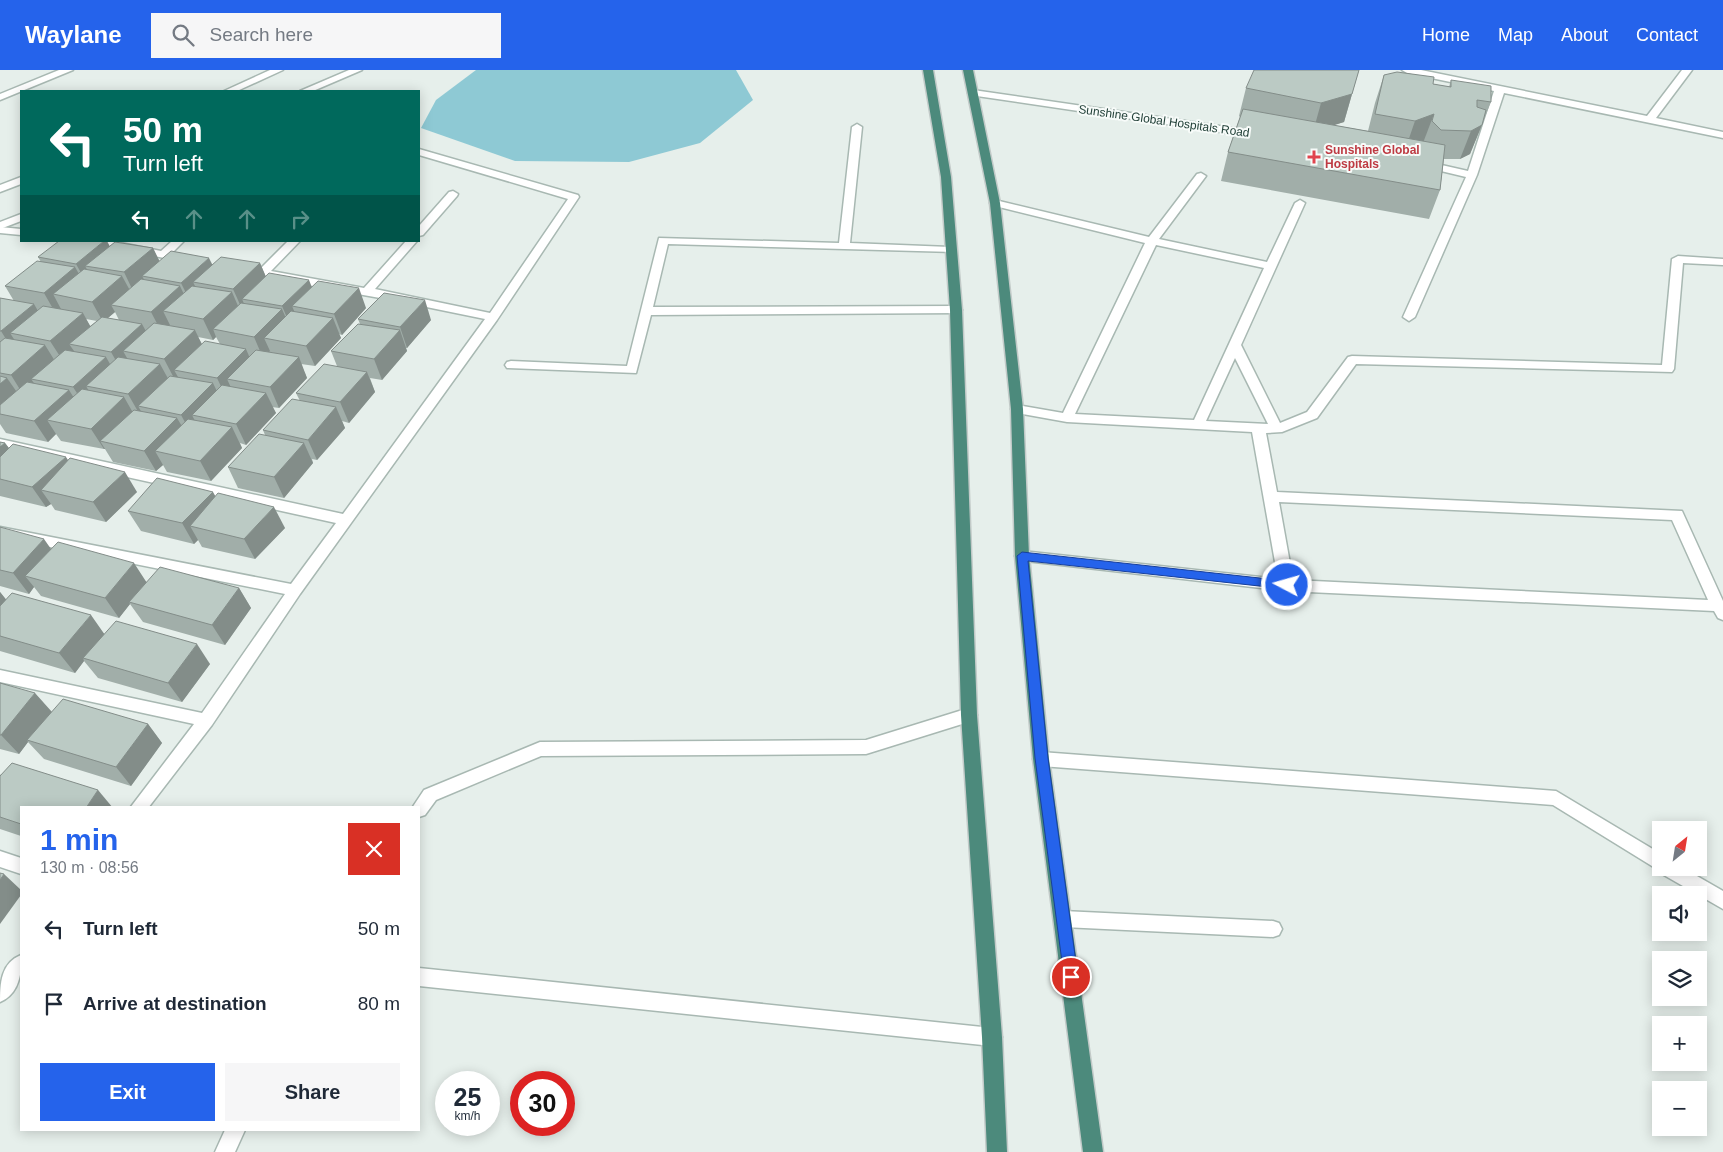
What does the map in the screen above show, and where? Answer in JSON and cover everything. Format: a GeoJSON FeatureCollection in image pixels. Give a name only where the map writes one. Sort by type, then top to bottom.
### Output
{"type":"FeatureCollection","features":[{"type":"Feature","properties":{"kind":"highway"},"geometry":{"type":"LineString","coordinates":[[928,70],[946,178],[956,310],[969,715],[992,1038],[997,1152]]}},
{"type":"Feature","properties":{"kind":"highway"},"geometry":{"type":"LineString","coordinates":[[968,70],[995,203],[1017,409],[1022,556],[1041,758],[1093,1152]]}},
{"type":"Feature","properties":{"kind":"street"},"geometry":{"type":"LineString","coordinates":[[0,98],[68,70]]}},
{"type":"Feature","properties":{"kind":"street"},"geometry":{"type":"LineString","coordinates":[[231,90],[278,70]]}},
{"type":"Feature","properties":{"kind":"street"},"geometry":{"type":"LineString","coordinates":[[307,90],[357,70]]}},
{"type":"Feature","properties":{"kind":"street"},"geometry":{"type":"LineString","coordinates":[[1407,70],[1723,135]]}},
{"type":"Feature","properties":{"kind":"street"},"geometry":{"type":"LineString","coordinates":[[1650,120],[1687,70]]}},
{"type":"Feature","properties":{"kind":"street"},"geometry":{"type":"LineString","coordinates":[[1410,317],[1472,175],[1500,89]]}},
{"type":"Feature","properties":{"kind":"street","name":"Sunshine Global Hospitals Road"},"geometry":{"type":"LineString","coordinates":[[973,93],[1265,136]]}},
{"type":"Feature","properties":{"kind":"street"},"geometry":{"type":"LineString","coordinates":[[844,245],[857,127]]}},
{"type":"Feature","properties":{"kind":"street"},"geometry":{"type":"LineString","coordinates":[[140,806],[206,720],[296,590],[493,317],[574,197],[420,152]]}},
{"type":"Feature","properties":{"kind":"street"},"geometry":{"type":"LineString","coordinates":[[1417,162],[1472,175]]}},
{"type":"Feature","properties":{"kind":"street"},"geometry":{"type":"LineString","coordinates":[[1067,418],[1152,241],[1201,176]]}},
{"type":"Feature","properties":{"kind":"street"},"geometry":{"type":"LineString","coordinates":[[2,187],[20,180]]}},
{"type":"Feature","properties":{"kind":"street"},"geometry":{"type":"LineString","coordinates":[[420,233],[454,194]]}},
{"type":"Feature","properties":{"kind":"street"},"geometry":{"type":"LineString","coordinates":[[995,203],[1152,241],[1271,266]]}},
{"type":"Feature","properties":{"kind":"street"},"geometry":{"type":"LineString","coordinates":[[1198,425],[1300,203]]}},
{"type":"Feature","properties":{"kind":"street"},"geometry":{"type":"LineString","coordinates":[[0,226],[20,217]]}},
{"type":"Feature","properties":{"kind":"street"},"geometry":{"type":"LineString","coordinates":[[0,230],[20,232]]}},
{"type":"Feature","properties":{"kind":"street"},"geometry":{"type":"LineString","coordinates":[[512,364],[632,370],[663,240],[950,250]]}},
{"type":"Feature","properties":{"kind":"street"},"geometry":{"type":"LineString","coordinates":[[97,242],[189,260],[169,272]]}},
{"type":"Feature","properties":{"kind":"street"},"geometry":{"type":"LineString","coordinates":[[163,255],[178,242]]}},
{"type":"Feature","properties":{"kind":"street"},"geometry":{"type":"LineString","coordinates":[[262,274],[294,242]]}},
{"type":"Feature","properties":{"kind":"street"},"geometry":{"type":"LineString","coordinates":[[366,292],[411,242]]}},
{"type":"Feature","properties":{"kind":"street"},"geometry":{"type":"LineString","coordinates":[[1017,409],[1067,418],[1277,429],[1312,415],[1352,360],[1668,369],[1678,259],[1723,262]]}},
{"type":"Feature","properties":{"kind":"street"},"geometry":{"type":"LineString","coordinates":[[233,268],[397,297],[493,317]]}},
{"type":"Feature","properties":{"kind":"street"},"geometry":{"type":"LineString","coordinates":[[268,291],[281,277]]}},
{"type":"Feature","properties":{"kind":"street"},"geometry":{"type":"LineString","coordinates":[[384,311],[397,297]]}},
{"type":"Feature","properties":{"kind":"street"},"geometry":{"type":"LineString","coordinates":[[646,311],[956,310]]}},
{"type":"Feature","properties":{"kind":"street"},"geometry":{"type":"LineString","coordinates":[[1235,344],[1277,429]]}},
{"type":"Feature","properties":{"kind":"street"},"geometry":{"type":"LineString","coordinates":[[1258,428],[1287,585]]}},
{"type":"Feature","properties":{"kind":"street"},"geometry":{"type":"LineString","coordinates":[[0,444],[347,520]]}},
{"type":"Feature","properties":{"kind":"street"},"geometry":{"type":"LineString","coordinates":[[101,467],[114,453]]}},
{"type":"Feature","properties":{"kind":"street"},"geometry":{"type":"LineString","coordinates":[[225,493],[238,479]]}},
{"type":"Feature","properties":{"kind":"street"},"geometry":{"type":"LineString","coordinates":[[1022,556],[1287,585],[1720,610],[1677,515],[1270,497]]}},
{"type":"Feature","properties":{"kind":"street"},"geometry":{"type":"LineString","coordinates":[[0,532],[296,590]]}},
{"type":"Feature","properties":{"kind":"street"},"geometry":{"type":"LineString","coordinates":[[0,676],[206,720]]}},
{"type":"Feature","properties":{"kind":"street"},"geometry":{"type":"LineString","coordinates":[[420,809],[430,795],[540,749],[866,747],[969,715]]}},
{"type":"Feature","properties":{"kind":"street"},"geometry":{"type":"LineString","coordinates":[[1041,758],[1556,798],[1652,857]]}},
{"type":"Feature","properties":{"kind":"street"},"geometry":{"type":"LineString","coordinates":[[0,859],[20,866]]}},
{"type":"Feature","properties":{"kind":"street"},"geometry":{"type":"LineString","coordinates":[[1681,876],[1723,901]]}},
{"type":"Feature","properties":{"kind":"street"},"geometry":{"type":"LineString","coordinates":[[1063,919],[1273,929]]}},
{"type":"Feature","properties":{"kind":"street"},"geometry":{"type":"LineString","coordinates":[[0,993],[20,965]]}},
{"type":"Feature","properties":{"kind":"street"},"geometry":{"type":"LineString","coordinates":[[420,977],[992,1038]]}},
{"type":"Feature","properties":{"kind":"street"},"geometry":{"type":"LineString","coordinates":[[225,1152],[235,1131]]}},
{"type":"Feature","properties":{"kind":"water"},"geometry":{"type":"Polygon","coordinates":[[[476,70],[736,70],[753,100],[700,143],[629,162],[515,161],[421,128],[436,100],[476,70]]]}},
{"type":"Feature","properties":{"kind":"building"},"geometry":{"type":"Polygon","coordinates":[[[1254,70],[1359,70],[1352,94],[1321,103],[1246,88],[1254,70]]]}},
{"type":"Feature","properties":{"kind":"building"},"geometry":{"type":"Polygon","coordinates":[[[1397,72],[1434,77],[1433,84],[1451,87],[1451,80],[1491,86],[1491,102],[1477,100],[1477,107],[1486,110],[1482,125],[1471,131],[1441,130],[1432,121],[1434,114],[1415,121],[1375,114],[1384,75],[1397,72]]]}},
{"type":"Feature","properties":{"kind":"building"},"geometry":{"type":"Polygon","coordinates":[[[1243,109],[1445,145],[1440,190],[1228,152],[1243,109]]]}},
{"type":"Feature","properties":{"kind":"building"},"geometry":{"type":"Polygon","coordinates":[[[58,242],[103,242],[76,264],[38,257],[58,242]]]}},
{"type":"Feature","properties":{"kind":"building"},"geometry":{"type":"Polygon","coordinates":[[[115,242],[153,248],[124,272],[85,266],[115,242]]]}},
{"type":"Feature","properties":{"kind":"building"},"geometry":{"type":"Polygon","coordinates":[[[171,251],[209,258],[181,283],[142,276],[171,251]]]}},
{"type":"Feature","properties":{"kind":"building"},"geometry":{"type":"Polygon","coordinates":[[[221,257],[260,263],[233,289],[193,282],[221,257]]]}},
{"type":"Feature","properties":{"kind":"building"},"geometry":{"type":"Polygon","coordinates":[[[37,261],[75,267],[44,293],[5,286],[37,261]]]}},
{"type":"Feature","properties":{"kind":"building"},"geometry":{"type":"Polygon","coordinates":[[[84,269],[122,276],[92,302],[53,294],[84,269]]]}},
{"type":"Feature","properties":{"kind":"building"},"geometry":{"type":"Polygon","coordinates":[[[269,273],[309,280],[282,306],[242,299],[269,273]]]}},
{"type":"Feature","properties":{"kind":"building"},"geometry":{"type":"Polygon","coordinates":[[[141,279],[180,286],[151,312],[111,305],[141,279]]]}},
{"type":"Feature","properties":{"kind":"building"},"geometry":{"type":"Polygon","coordinates":[[[318,281],[359,288],[334,314],[292,306],[318,281]]]}},
{"type":"Feature","properties":{"kind":"building"},"geometry":{"type":"Polygon","coordinates":[[[192,286],[232,292],[203,319],[163,311],[192,286]]]}},
{"type":"Feature","properties":{"kind":"building"},"geometry":{"type":"Polygon","coordinates":[[[384,293],[425,300],[400,327],[358,319],[384,293]]]}},
{"type":"Feature","properties":{"kind":"building"},"geometry":{"type":"Polygon","coordinates":[[[0,298],[34,304],[0,331],[0,298]]]}},
{"type":"Feature","properties":{"kind":"building"},"geometry":{"type":"Polygon","coordinates":[[[241,303],[282,309],[254,337],[213,329],[241,303]]]}},
{"type":"Feature","properties":{"kind":"building"},"geometry":{"type":"Polygon","coordinates":[[[43,306],[83,313],[50,341],[10,333],[43,306]]]}},
{"type":"Feature","properties":{"kind":"building"},"geometry":{"type":"Polygon","coordinates":[[[291,311],[333,318],[306,346],[264,338],[291,311]]]}},
{"type":"Feature","properties":{"kind":"building"},"geometry":{"type":"Polygon","coordinates":[[[102,317],[142,324],[111,352],[69,344],[102,317]]]}},
{"type":"Feature","properties":{"kind":"building"},"geometry":{"type":"Polygon","coordinates":[[[154,323],[195,330],[164,359],[123,351],[154,323]]]}},
{"type":"Feature","properties":{"kind":"building"},"geometry":{"type":"Polygon","coordinates":[[[358,324],[400,330],[374,359],[331,351],[358,324]]]}},
{"type":"Feature","properties":{"kind":"building"},"geometry":{"type":"Polygon","coordinates":[[[5,338],[45,345],[11,375],[0,373],[0,342],[5,338]]]}},
{"type":"Feature","properties":{"kind":"building"},"geometry":{"type":"Polygon","coordinates":[[[205,341],[246,349],[217,378],[174,370],[205,341]]]}},
{"type":"Feature","properties":{"kind":"building"},"geometry":{"type":"Polygon","coordinates":[[[65,350],[106,357],[73,387],[31,379],[65,350]]]}},
{"type":"Feature","properties":{"kind":"building"},"geometry":{"type":"Polygon","coordinates":[[[256,350],[299,357],[270,387],[227,379],[256,350]]]}},
{"type":"Feature","properties":{"kind":"building"},"geometry":{"type":"Polygon","coordinates":[[[118,357],[160,364],[128,394],[86,386],[118,357]]]}},
{"type":"Feature","properties":{"kind":"building"},"geometry":{"type":"Polygon","coordinates":[[[324,364],[367,372],[340,402],[296,393],[324,364]]]}},
{"type":"Feature","properties":{"kind":"building"},"geometry":{"type":"Polygon","coordinates":[[[0,376],[7,378],[0,384],[0,376]]]}},
{"type":"Feature","properties":{"kind":"building"},"geometry":{"type":"Polygon","coordinates":[[[170,376],[213,383],[181,415],[138,406],[170,376]]]}},
{"type":"Feature","properties":{"kind":"building"},"geometry":{"type":"Polygon","coordinates":[[[27,382],[69,390],[34,421],[0,414],[0,405],[27,382]]]}},
{"type":"Feature","properties":{"kind":"building"},"geometry":{"type":"Polygon","coordinates":[[[222,385],[266,393],[236,424],[192,415],[222,385]]]}},
{"type":"Feature","properties":{"kind":"building"},"geometry":{"type":"Polygon","coordinates":[[[82,389],[124,397],[91,429],[47,420],[82,389]]]}},
{"type":"Feature","properties":{"kind":"building"},"geometry":{"type":"Polygon","coordinates":[[[292,399],[336,407],[308,440],[263,430],[292,399]]]}},
{"type":"Feature","properties":{"kind":"building"},"geometry":{"type":"Polygon","coordinates":[[[134,410],[177,418],[144,451],[100,441],[134,410]]]}},
{"type":"Feature","properties":{"kind":"building"},"geometry":{"type":"Polygon","coordinates":[[[188,419],[232,427],[200,461],[155,451],[188,419]]]}},
{"type":"Feature","properties":{"kind":"building"},"geometry":{"type":"Polygon","coordinates":[[[259,434],[304,443],[274,477],[228,467],[259,434]]]}},
{"type":"Feature","properties":{"kind":"building"},"geometry":{"type":"Polygon","coordinates":[[[13,444],[66,457],[32,487],[0,479],[0,457],[13,444]]]}},
{"type":"Feature","properties":{"kind":"building"},"geometry":{"type":"Polygon","coordinates":[[[70,458],[125,472],[93,502],[41,490],[70,458]]]}},
{"type":"Feature","properties":{"kind":"building"},"geometry":{"type":"Polygon","coordinates":[[[157,478],[213,492],[182,523],[128,511],[157,478]]]}},
{"type":"Feature","properties":{"kind":"building"},"geometry":{"type":"Polygon","coordinates":[[[218,493],[274,507],[244,539],[190,526],[218,493]]]}},
{"type":"Feature","properties":{"kind":"building"},"geometry":{"type":"Polygon","coordinates":[[[0,527],[44,539],[13,573],[0,570],[0,527]]]}},
{"type":"Feature","properties":{"kind":"building"},"geometry":{"type":"Polygon","coordinates":[[[58,542],[134,563],[105,598],[25,576],[58,542]]]}},
{"type":"Feature","properties":{"kind":"building"},"geometry":{"type":"Polygon","coordinates":[[[160,567],[239,588],[212,625],[129,602],[160,567]]]}},
{"type":"Feature","properties":{"kind":"building"},"geometry":{"type":"Polygon","coordinates":[[[12,593],[91,615],[59,653],[0,636],[0,606],[12,593]]]}},
{"type":"Feature","properties":{"kind":"building"},"geometry":{"type":"Polygon","coordinates":[[[116,621],[197,644],[168,683],[83,658],[116,621]]]}},
{"type":"Feature","properties":{"kind":"building"},"geometry":{"type":"Polygon","coordinates":[[[0,683],[35,693],[1,735],[0,735],[0,683]]]}},
{"type":"Feature","properties":{"kind":"building"},"geometry":{"type":"Polygon","coordinates":[[[63,699],[148,724],[116,767],[27,740],[63,699]]]}},
{"type":"Feature","properties":{"kind":"building"},"geometry":{"type":"Polygon","coordinates":[[[12,763],[98,790],[87,806],[20,806],[20,824],[0,817],[0,776],[12,763]]]}},
{"type":"Feature","properties":{"kind":"place","name":"Sunshine Global Hospitals"},"geometry":{"type":"Point","coordinates":[1314,157]}},
{"type":"Feature","properties":{"kind":"route"},"geometry":{"type":"LineString","coordinates":[[1071,977],[1041,758],[1022,556],[1287,585]]}}]}
